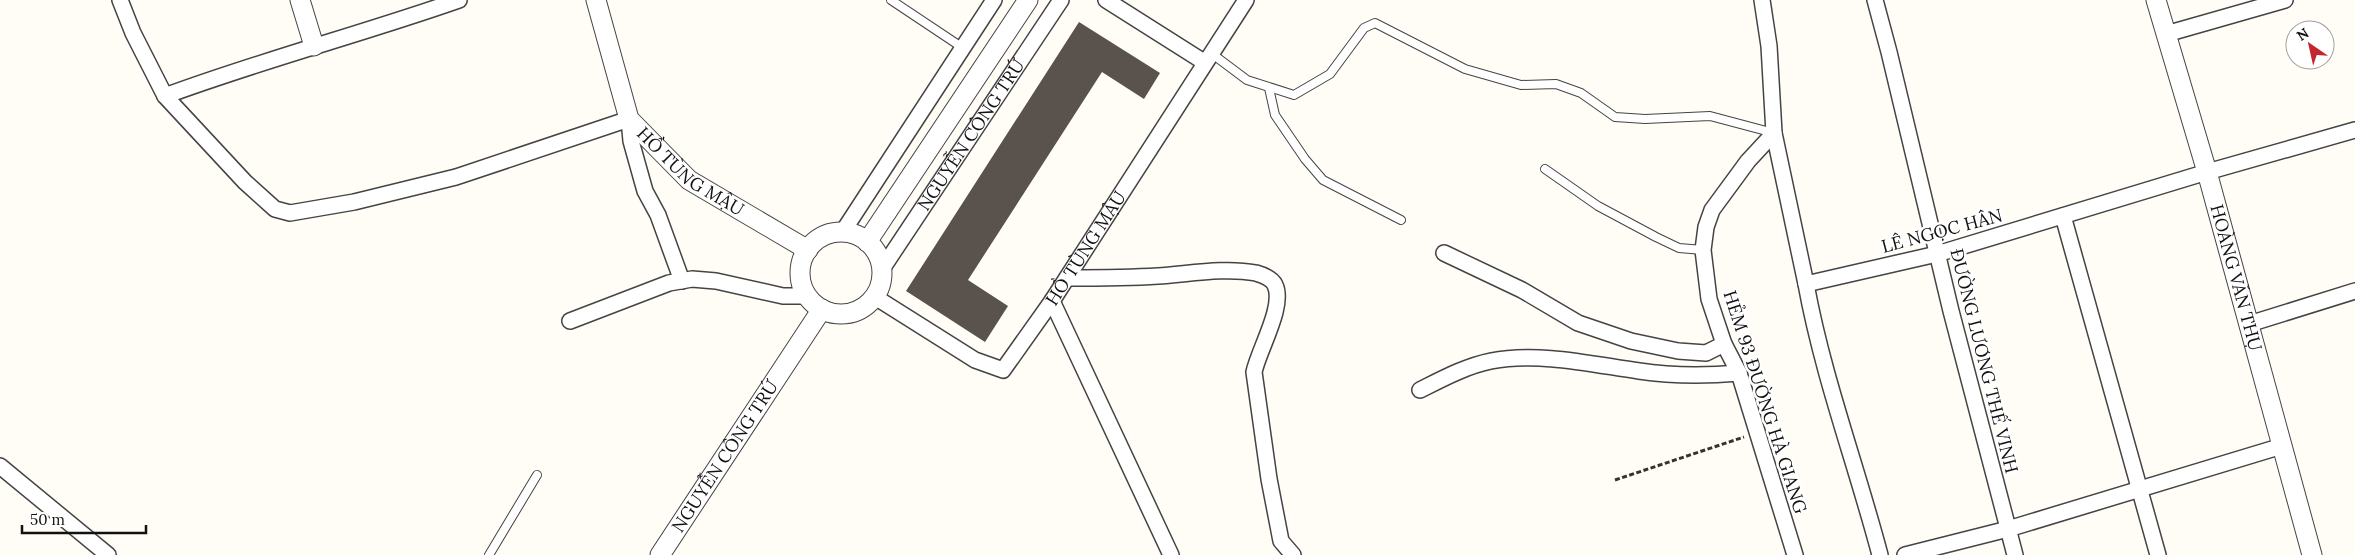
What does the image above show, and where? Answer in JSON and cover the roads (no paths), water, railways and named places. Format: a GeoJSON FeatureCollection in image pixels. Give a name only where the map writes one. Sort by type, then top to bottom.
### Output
{"type":"FeatureCollection","features":[{"type":"Feature","properties":{"kind":"street"},"geometry":{"type":"LineString","coordinates":[[120,0],[133,33],[165,96],[256,192],[275,209],[290,213],[354,202],[456,177],[628,119]]}},
{"type":"Feature","properties":{"kind":"street"},"geometry":{"type":"LineString","coordinates":[[300,0],[314,46]]}},
{"type":"Feature","properties":{"kind":"street"},"geometry":{"type":"LineString","coordinates":[[165,96],[226,73],[400,21],[459,0]]}},
{"type":"Feature","properties":{"kind":"street","name":"HỒ TÙNG MẬU"},"geometry":{"type":"LineString","coordinates":[[596,0],[645,191],[658,215],[682,281]]}},
{"type":"Feature","properties":{"kind":"street"},"geometry":{"type":"LineString","coordinates":[[842,233],[994,0]]}},
{"type":"Feature","properties":{"kind":"street","name":"NGUYỄN CÔNG TRỨ"},"geometry":{"type":"LineString","coordinates":[[867,242],[1028,0]]}},
{"type":"Feature","properties":{"kind":"street","name":"NGUYỄN CÔNG TRỨ"},"geometry":{"type":"LineString","coordinates":[[882,269],[1061,0]]}},
{"type":"Feature","properties":{"kind":"street"},"geometry":{"type":"LineString","coordinates":[[1106,0],[1208,58]]}},
{"type":"Feature","properties":{"kind":"street","name":"HỒ TÙNG MẬU"},"geometry":{"type":"LineString","coordinates":[[875,297],[975,360],[1003,370],[1052,301],[1246,0]]}},
{"type":"Feature","properties":{"kind":"street"},"geometry":{"type":"LineString","coordinates":[[1762,0],[1769,46],[1774,133],[1815,334],[1830,390],[1866,501],[1880,555]]}},
{"type":"Feature","properties":{"kind":"street","name":"ĐƯỜNG LƯƠNG THẾ VINH"},"geometry":{"type":"LineString","coordinates":[[1874,0],[1889,52],[1938,254],[2015,555]]}},
{"type":"Feature","properties":{"kind":"street","name":"HOÀNG VĂN THỤ"},"geometry":{"type":"LineString","coordinates":[[2156,0],[2207,172],[2312,555]]}},
{"type":"Feature","properties":{"kind":"street"},"geometry":{"type":"LineString","coordinates":[[2166,34],[2285,0]]}},
{"type":"Feature","properties":{"kind":"street","name":"HỒ TÙNG MẬU"},"geometry":{"type":"LineString","coordinates":[[628,119],[689,180],[808,250]]}},
{"type":"Feature","properties":{"kind":"street","name":"LÊ NGỌC HÂN"},"geometry":{"type":"LineString","coordinates":[[1806,284],[1938,254],[2207,172],[2355,130]]}},
{"type":"Feature","properties":{"kind":"street","name":"HẺM 93 ĐƯỜNG HÀ GIANG"},"geometry":{"type":"LineString","coordinates":[[1774,133],[1742,168],[1712,210],[1706,227],[1703,250],[1709,299],[1724,344],[1738,373],[1795,555]]}},
{"type":"Feature","properties":{"kind":"street"},"geometry":{"type":"LineString","coordinates":[[2063,216],[2158,555]]}},
{"type":"Feature","properties":{"kind":"street"},"geometry":{"type":"LineString","coordinates":[[842,233],[852,234],[867,242],[875,251],[882,269],[882,279],[875,297],[860,310],[850,313],[831,313],[822,309],[807,296],[803,288],[801,268],[808,250],[823,237],[842,233]]}},
{"type":"Feature","properties":{"kind":"street"},"geometry":{"type":"LineString","coordinates":[[1444,253],[1522,290],[1578,323],[1631,341],[1678,351],[1706,353],[1724,344]]}},
{"type":"Feature","properties":{"kind":"street"},"geometry":{"type":"LineString","coordinates":[[1066,278],[1119,278],[1242,272],[1268,277],[1275,284],[1277,296],[1272,321],[1257,358],[1254,372],[1269,479],[1281,541],[1293,555]]}},
{"type":"Feature","properties":{"kind":"street"},"geometry":{"type":"LineString","coordinates":[[570,321],[669,283],[692,278],[716,281],[782,296],[807,296]]}},
{"type":"Feature","properties":{"kind":"street"},"geometry":{"type":"LineString","coordinates":[[2249,324],[2355,291]]}},
{"type":"Feature","properties":{"kind":"street"},"geometry":{"type":"LineString","coordinates":[[1052,301],[1171,555]]}},
{"type":"Feature","properties":{"kind":"street","name":"NGUYỄN CÔNG TRỨ"},"geometry":{"type":"LineString","coordinates":[[660,555],[822,309]]}},
{"type":"Feature","properties":{"kind":"street"},"geometry":{"type":"LineString","coordinates":[[1420,390],[1454,373],[1490,362],[1531,358],[1579,361],[1641,371],[1700,376],[1738,373]]}},
{"type":"Feature","properties":{"kind":"street"},"geometry":{"type":"LineString","coordinates":[[1904,555],[2008,529],[2282,446]]}},
{"type":"Feature","properties":{"kind":"street"},"geometry":{"type":"LineString","coordinates":[[0,466],[102,553]]}},
{"type":"Feature","properties":{"kind":"lane"},"geometry":{"type":"LineString","coordinates":[[891,0],[963,48]]}},
{"type":"Feature","properties":{"kind":"lane"},"geometry":{"type":"LineString","coordinates":[[1208,58],[1247,80],[1294,95],[1330,74],[1364,28],[1375,23],[1465,69],[1520,85],[1556,84],[1581,93],[1615,117],[1645,119],[1710,116],[1774,133]]}},
{"type":"Feature","properties":{"kind":"lane"},"geometry":{"type":"LineString","coordinates":[[1269,88],[1276,115],[1305,159],[1323,180],[1401,220]]}},
{"type":"Feature","properties":{"kind":"lane"},"geometry":{"type":"LineString","coordinates":[[1545,169],[1598,206],[1656,237],[1679,248],[1703,250]]}},
{"type":"Feature","properties":{"kind":"lane"},"geometry":{"type":"LineString","coordinates":[[488,555],[537,475]]}}]}
